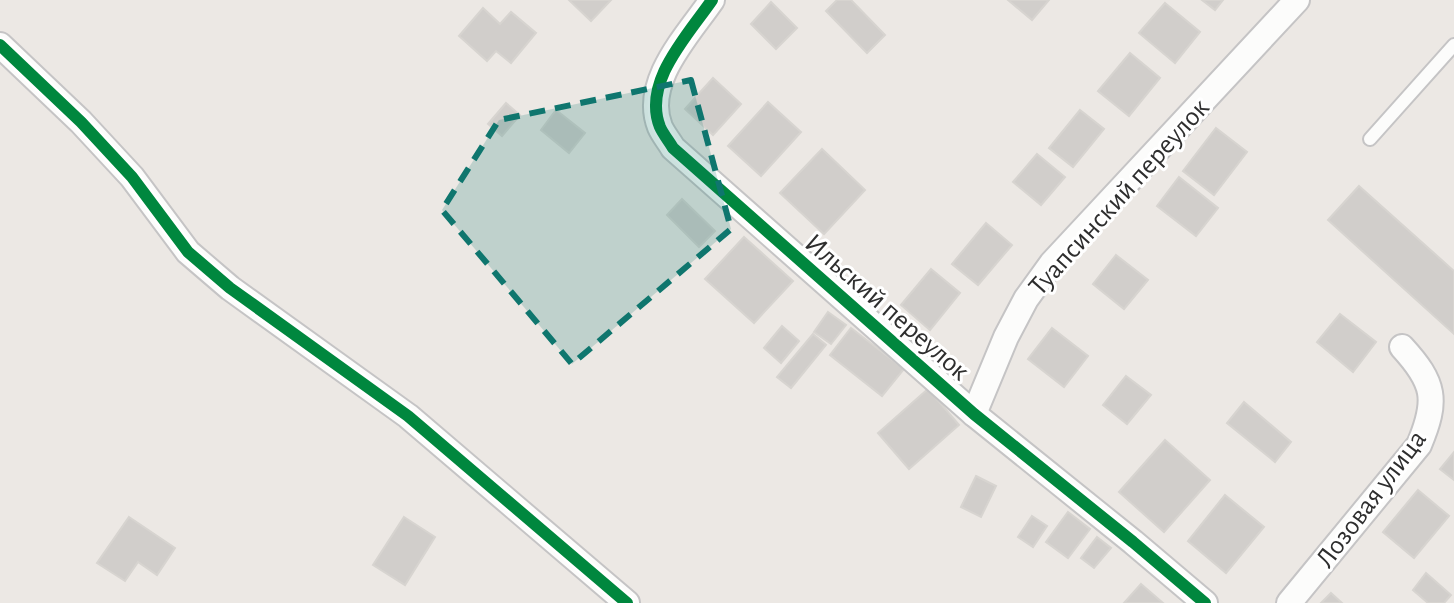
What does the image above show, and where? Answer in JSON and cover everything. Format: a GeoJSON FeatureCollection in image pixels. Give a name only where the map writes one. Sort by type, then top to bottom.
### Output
{"type":"FeatureCollection","features":[{"type":"Feature","properties":{"kind":"street","name":"Ильский переулок"},"geometry":{"type":"LineString","coordinates":[[712,0],[660,78],[655,101],[660,127],[673,148],[974,414],[1205,603]]}},
{"type":"Feature","properties":{"kind":"street","name":"Туапсинский переулок"},"geometry":{"type":"LineString","coordinates":[[974,414],[1006,337],[1026,299],[1052,263],[1297,0]]}},
{"type":"Feature","properties":{"kind":"street"},"geometry":{"type":"LineString","coordinates":[[0,45],[122,166],[188,252],[230,288],[408,416],[627,603]]}},
{"type":"Feature","properties":{"kind":"street","name":"Лозовая улица"},"geometry":{"type":"LineString","coordinates":[[1289,603],[1419,445],[1430,418],[1430,388],[1420,367],[1402,347]]}},
{"type":"Feature","properties":{"kind":"lane"},"geometry":{"type":"LineString","coordinates":[[1370,139],[1454,45]]}},
{"type":"Feature","properties":{"kind":"highlighted area"},"geometry":{"type":"Polygon","coordinates":[[[691,80],[731,229],[572,364],[442,210],[499,120],[691,80]]]}},
{"type":"Feature","properties":{"kind":"building"},"geometry":{"type":"Polygon","coordinates":[[[569,0],[611,0],[591,21],[569,0]]]}},
{"type":"Feature","properties":{"kind":"building"},"geometry":{"type":"Polygon","coordinates":[[[837,0],[851,0],[885,35],[867,53],[826,11],[837,0]]]}},
{"type":"Feature","properties":{"kind":"building"},"geometry":{"type":"Polygon","coordinates":[[[1008,0],[1049,0],[1032,20],[1008,0]]]}},
{"type":"Feature","properties":{"kind":"building"},"geometry":{"type":"Polygon","coordinates":[[[1202,0],[1223,0],[1215,10],[1202,0]]]}},
{"type":"Feature","properties":{"kind":"building"},"geometry":{"type":"Polygon","coordinates":[[[771,2],[797,28],[776,49],[751,24],[771,2]]]}},
{"type":"Feature","properties":{"kind":"building"},"geometry":{"type":"Polygon","coordinates":[[[1165,3],[1200,32],[1175,63],[1139,33],[1165,3]]]}},
{"type":"Feature","properties":{"kind":"building"},"geometry":{"type":"Polygon","coordinates":[[[483,8],[500,24],[511,12],[536,33],[511,63],[496,51],[487,61],[459,36],[483,8]]]}},
{"type":"Feature","properties":{"kind":"building"},"geometry":{"type":"Polygon","coordinates":[[[1130,53],[1160,78],[1129,116],[1098,91],[1130,53]]]}},
{"type":"Feature","properties":{"kind":"building"},"geometry":{"type":"Polygon","coordinates":[[[713,78],[741,104],[713,135],[685,109],[713,78]]]}},
{"type":"Feature","properties":{"kind":"building"},"geometry":{"type":"Polygon","coordinates":[[[768,102],[801,132],[761,176],[728,146],[768,102]]]}},
{"type":"Feature","properties":{"kind":"building"},"geometry":{"type":"Polygon","coordinates":[[[506,103],[520,115],[502,136],[488,124],[506,103]]]}},
{"type":"Feature","properties":{"kind":"building"},"geometry":{"type":"Polygon","coordinates":[[[556,110],[585,133],[569,153],[541,130],[556,110]]]}},
{"type":"Feature","properties":{"kind":"building"},"geometry":{"type":"Polygon","coordinates":[[[1080,110],[1104,129],[1073,167],[1049,148],[1080,110]]]}},
{"type":"Feature","properties":{"kind":"building"},"geometry":{"type":"Polygon","coordinates":[[[1216,128],[1247,152],[1214,195],[1183,171],[1216,128]]]}},
{"type":"Feature","properties":{"kind":"building"},"geometry":{"type":"Polygon","coordinates":[[[822,149],[865,190],[824,234],[780,193],[822,149]]]}},
{"type":"Feature","properties":{"kind":"building"},"geometry":{"type":"Polygon","coordinates":[[[1037,154],[1065,177],[1041,205],[1013,182],[1037,154]]]}},
{"type":"Feature","properties":{"kind":"building"},"geometry":{"type":"Polygon","coordinates":[[[1179,177],[1218,208],[1196,236],[1157,206],[1179,177]]]}},
{"type":"Feature","properties":{"kind":"building"},"geometry":{"type":"Polygon","coordinates":[[[1359,186],[1454,271],[1454,334],[1328,220],[1359,186]]]}},
{"type":"Feature","properties":{"kind":"building"},"geometry":{"type":"Polygon","coordinates":[[[682,199],[715,231],[699,247],[667,215],[682,199]]]}},
{"type":"Feature","properties":{"kind":"building"},"geometry":{"type":"Polygon","coordinates":[[[986,223],[1012,245],[978,285],[952,264],[986,223]]]}},
{"type":"Feature","properties":{"kind":"building"},"geometry":{"type":"Polygon","coordinates":[[[744,237],[793,281],[754,323],[705,279],[744,237]]]}},
{"type":"Feature","properties":{"kind":"building"},"geometry":{"type":"Polygon","coordinates":[[[1116,255],[1148,280],[1124,309],[1093,284],[1116,255]]]}},
{"type":"Feature","properties":{"kind":"building"},"geometry":{"type":"Polygon","coordinates":[[[931,269],[960,293],[930,330],[901,305],[931,269]]]}},
{"type":"Feature","properties":{"kind":"building"},"geometry":{"type":"Polygon","coordinates":[[[828,312],[846,325],[831,344],[814,332],[828,312]]]}},
{"type":"Feature","properties":{"kind":"building"},"geometry":{"type":"Polygon","coordinates":[[[1340,314],[1376,342],[1353,372],[1317,342],[1340,314]]]}},
{"type":"Feature","properties":{"kind":"building"},"geometry":{"type":"Polygon","coordinates":[[[782,326],[799,341],[781,363],[764,348],[782,326]]]}},
{"type":"Feature","properties":{"kind":"building"},"geometry":{"type":"Polygon","coordinates":[[[851,328],[904,369],[882,396],[830,355],[851,328]]]}},
{"type":"Feature","properties":{"kind":"building"},"geometry":{"type":"Polygon","coordinates":[[[1052,328],[1088,356],[1064,387],[1028,359],[1052,328]]]}},
{"type":"Feature","properties":{"kind":"building"},"geometry":{"type":"Polygon","coordinates":[[[813,334],[826,345],[791,388],[777,377],[813,334]]]}},
{"type":"Feature","properties":{"kind":"building"},"geometry":{"type":"Polygon","coordinates":[[[1126,376],[1151,395],[1127,424],[1103,405],[1126,376]]]}},
{"type":"Feature","properties":{"kind":"building"},"geometry":{"type":"Polygon","coordinates":[[[928,389],[959,425],[909,469],[878,433],[928,389]]]}},
{"type":"Feature","properties":{"kind":"building"},"geometry":{"type":"Polygon","coordinates":[[[1244,402],[1291,442],[1275,462],[1227,423],[1244,402]]]}},
{"type":"Feature","properties":{"kind":"building"},"geometry":{"type":"Polygon","coordinates":[[[1165,440],[1210,480],[1164,532],[1119,492],[1165,440]]]}},
{"type":"Feature","properties":{"kind":"building"},"geometry":{"type":"Polygon","coordinates":[[[1454,452],[1454,480],[1440,469],[1454,452]]]}},
{"type":"Feature","properties":{"kind":"building"},"geometry":{"type":"Polygon","coordinates":[[[976,476],[996,486],[981,517],[961,507],[976,476]]]}},
{"type":"Feature","properties":{"kind":"building"},"geometry":{"type":"Polygon","coordinates":[[[1418,490],[1449,516],[1414,558],[1383,532],[1418,490]]]}},
{"type":"Feature","properties":{"kind":"building"},"geometry":{"type":"Polygon","coordinates":[[[1225,495],[1264,527],[1226,573],[1188,541],[1225,495]]]}},
{"type":"Feature","properties":{"kind":"building"},"geometry":{"type":"Polygon","coordinates":[[[1068,512],[1090,529],[1068,558],[1046,542],[1068,512]]]}},
{"type":"Feature","properties":{"kind":"building"},"geometry":{"type":"Polygon","coordinates":[[[1032,516],[1047,526],[1033,547],[1018,537],[1032,516]]]}},
{"type":"Feature","properties":{"kind":"building"},"geometry":{"type":"Polygon","coordinates":[[[129,517],[175,548],[157,575],[138,562],[125,581],[97,563],[129,517]]]}},
{"type":"Feature","properties":{"kind":"building"},"geometry":{"type":"Polygon","coordinates":[[[404,517],[435,537],[405,585],[373,565],[404,517]]]}},
{"type":"Feature","properties":{"kind":"building"},"geometry":{"type":"Polygon","coordinates":[[[1097,537],[1111,548],[1094,568],[1081,558],[1097,537]]]}},
{"type":"Feature","properties":{"kind":"building"},"geometry":{"type":"Polygon","coordinates":[[[1426,573],[1451,595],[1444,603],[1428,603],[1413,590],[1426,573]]]}},
{"type":"Feature","properties":{"kind":"building"},"geometry":{"type":"Polygon","coordinates":[[[1141,584],[1163,603],[1124,603],[1141,584]]]}},
{"type":"Feature","properties":{"kind":"building"},"geometry":{"type":"Polygon","coordinates":[[[1331,593],[1342,603],[1321,603],[1331,593]]]}},
{"type":"Feature","properties":{"kind":"cycle path"},"geometry":{"type":"LineString","coordinates":[[712,0],[670,60],[657,93],[656,110],[660,127],[673,148],[974,414],[1205,603]]}},
{"type":"Feature","properties":{"kind":"cycle path"},"geometry":{"type":"LineString","coordinates":[[0,45],[81,122],[132,177],[188,252],[230,288],[408,416],[627,603]]}}]}
